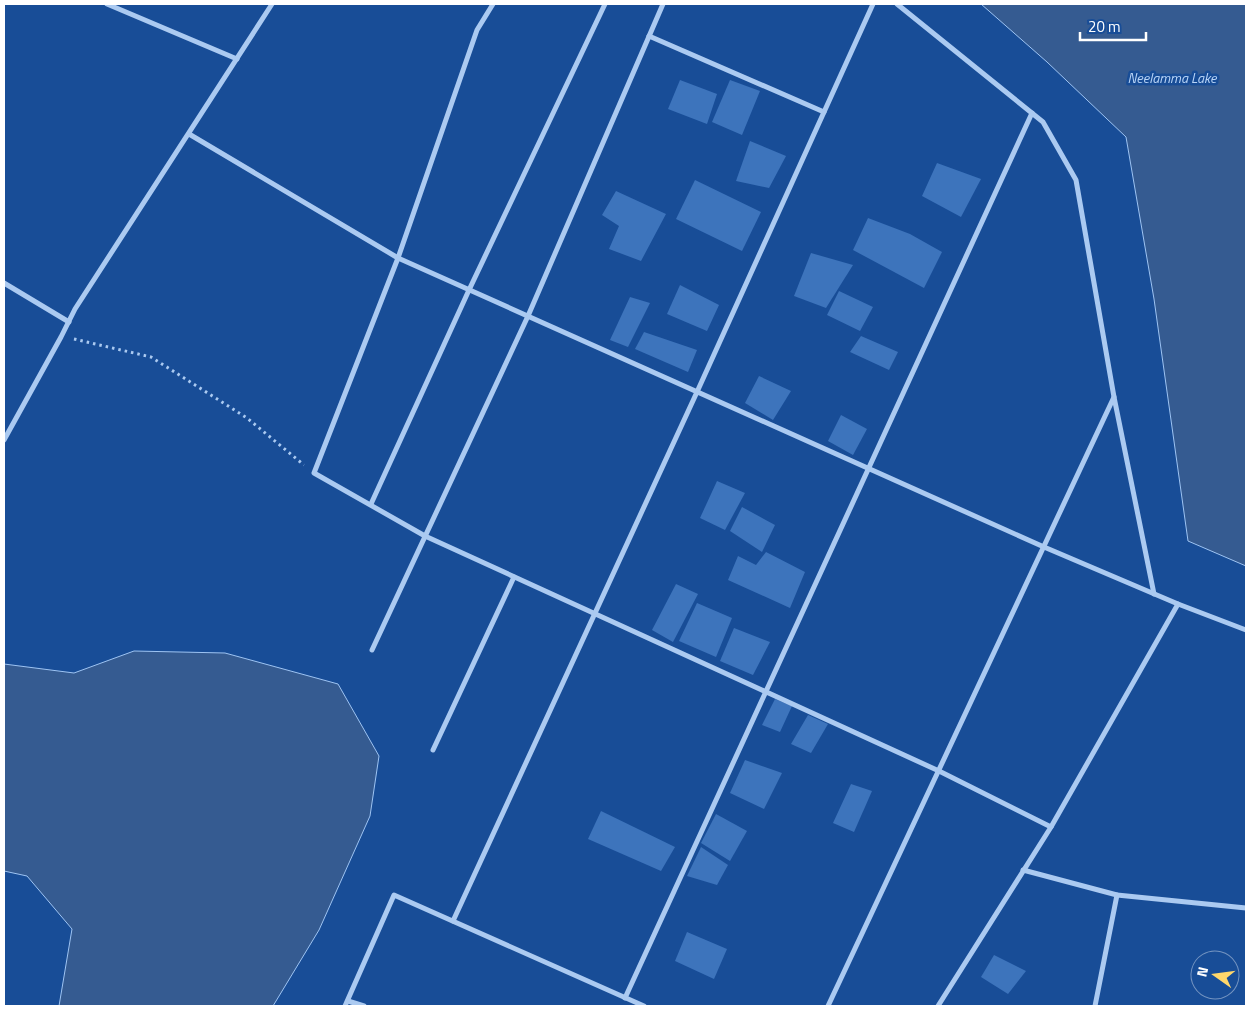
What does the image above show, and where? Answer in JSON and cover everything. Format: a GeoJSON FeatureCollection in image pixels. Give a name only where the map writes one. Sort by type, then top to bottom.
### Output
{"type":"FeatureCollection","features":[{"type":"Feature","properties":{"kind":"street"},"geometry":{"type":"LineString","coordinates":[[107,4],[236,59]]}},
{"type":"Feature","properties":{"kind":"street"},"geometry":{"type":"LineString","coordinates":[[4,440],[75,308],[272,4]]}},
{"type":"Feature","properties":{"kind":"street"},"geometry":{"type":"LineString","coordinates":[[493,4],[477,30],[398,258],[314,473],[426,536],[939,771],[1051,827]]}},
{"type":"Feature","properties":{"kind":"street"},"geometry":{"type":"LineString","coordinates":[[371,504],[469,290],[606,4]]}},
{"type":"Feature","properties":{"kind":"street"},"geometry":{"type":"LineString","coordinates":[[372,650],[528,316],[663,4]]}},
{"type":"Feature","properties":{"kind":"street"},"geometry":{"type":"LineString","coordinates":[[452,921],[697,392],[873,4]]}},
{"type":"Feature","properties":{"kind":"street"},"geometry":{"type":"LineString","coordinates":[[896,4],[1043,122],[1076,180],[1114,397],[1154,594]]}},
{"type":"Feature","properties":{"kind":"street"},"geometry":{"type":"LineString","coordinates":[[649,36],[824,112]]}},
{"type":"Feature","properties":{"kind":"street"},"geometry":{"type":"LineString","coordinates":[[625,998],[1032,113]]}},
{"type":"Feature","properties":{"kind":"street"},"geometry":{"type":"LineString","coordinates":[[189,134],[398,258],[1044,547],[1178,604],[1246,630]]}},
{"type":"Feature","properties":{"kind":"street"},"geometry":{"type":"LineString","coordinates":[[4,282],[69,322]]}},
{"type":"Feature","properties":{"kind":"street"},"geometry":{"type":"LineString","coordinates":[[828,1006],[1114,397]]}},
{"type":"Feature","properties":{"kind":"street"},"geometry":{"type":"LineString","coordinates":[[433,750],[514,577]]}},
{"type":"Feature","properties":{"kind":"street"},"geometry":{"type":"LineString","coordinates":[[938,1006],[1051,827],[1178,604]]}},
{"type":"Feature","properties":{"kind":"street"},"geometry":{"type":"LineString","coordinates":[[1023,870],[1117,895],[1246,908]]}},
{"type":"Feature","properties":{"kind":"street"},"geometry":{"type":"LineString","coordinates":[[364,1006],[347,1003],[394,895],[644,1006]]}},
{"type":"Feature","properties":{"kind":"street"},"geometry":{"type":"LineString","coordinates":[[1095,1006],[1117,895]]}},
{"type":"Feature","properties":{"kind":"path"},"geometry":{"type":"LineString","coordinates":[[61,336],[151,357],[247,418],[314,473]]}},
{"type":"Feature","properties":{"kind":"water","name":"Neelamma Lake"},"geometry":{"type":"Polygon","coordinates":[[[981,4],[1246,4],[1246,566],[1188,541],[1154,299],[1126,137],[1047,62],[981,4]]]}},
{"type":"Feature","properties":{"kind":"water"},"geometry":{"type":"Polygon","coordinates":[[[134,651],[225,653],[338,684],[379,756],[370,816],[319,930],[273,1006],[59,1006],[72,929],[27,876],[4,871],[4,664],[74,673],[134,651]]]}},
{"type":"Feature","properties":{"kind":"building"},"geometry":{"type":"Polygon","coordinates":[[[680,80],[717,94],[707,124],[668,109],[680,80]]]}},
{"type":"Feature","properties":{"kind":"building"},"geometry":{"type":"Polygon","coordinates":[[[730,80],[760,91],[742,135],[712,122],[730,80]]]}},
{"type":"Feature","properties":{"kind":"building"},"geometry":{"type":"Polygon","coordinates":[[[750,141],[786,156],[769,188],[736,181],[750,141]]]}},
{"type":"Feature","properties":{"kind":"building"},"geometry":{"type":"Polygon","coordinates":[[[937,163],[981,179],[961,217],[922,196],[937,163]]]}},
{"type":"Feature","properties":{"kind":"building"},"geometry":{"type":"Polygon","coordinates":[[[695,180],[761,212],[742,251],[676,219],[695,180]]]}},
{"type":"Feature","properties":{"kind":"building"},"geometry":{"type":"Polygon","coordinates":[[[616,191],[666,214],[641,261],[609,249],[619,226],[602,215],[616,191]]]}},
{"type":"Feature","properties":{"kind":"building"},"geometry":{"type":"Polygon","coordinates":[[[868,218],[910,234],[942,252],[924,288],[853,250],[868,218]]]}},
{"type":"Feature","properties":{"kind":"building"},"geometry":{"type":"Polygon","coordinates":[[[811,253],[853,265],[826,308],[794,296],[811,253]]]}},
{"type":"Feature","properties":{"kind":"building"},"geometry":{"type":"Polygon","coordinates":[[[680,285],[719,305],[707,331],[667,314],[680,285]]]}},
{"type":"Feature","properties":{"kind":"building"},"geometry":{"type":"Polygon","coordinates":[[[839,291],[873,307],[860,331],[827,315],[839,291]]]}},
{"type":"Feature","properties":{"kind":"building"},"geometry":{"type":"Polygon","coordinates":[[[630,297],[650,303],[628,347],[610,340],[630,297]]]}},
{"type":"Feature","properties":{"kind":"building"},"geometry":{"type":"Polygon","coordinates":[[[644,332],[697,350],[688,372],[635,349],[644,332]]]}},
{"type":"Feature","properties":{"kind":"building"},"geometry":{"type":"Polygon","coordinates":[[[861,336],[898,352],[889,370],[850,352],[861,336]]]}},
{"type":"Feature","properties":{"kind":"building"},"geometry":{"type":"Polygon","coordinates":[[[759,376],[791,391],[773,420],[745,403],[759,376]]]}},
{"type":"Feature","properties":{"kind":"building"},"geometry":{"type":"Polygon","coordinates":[[[841,415],[867,429],[853,455],[828,441],[841,415]]]}},
{"type":"Feature","properties":{"kind":"building"},"geometry":{"type":"Polygon","coordinates":[[[717,481],[745,493],[725,530],[700,518],[717,481]]]}},
{"type":"Feature","properties":{"kind":"building"},"geometry":{"type":"Polygon","coordinates":[[[742,507],[775,525],[762,552],[730,531],[742,507]]]}},
{"type":"Feature","properties":{"kind":"building"},"geometry":{"type":"Polygon","coordinates":[[[766,552],[805,572],[790,608],[728,580],[738,556],[756,565],[766,552]]]}},
{"type":"Feature","properties":{"kind":"building"},"geometry":{"type":"Polygon","coordinates":[[[676,584],[698,594],[673,642],[652,630],[676,584]]]}},
{"type":"Feature","properties":{"kind":"building"},"geometry":{"type":"Polygon","coordinates":[[[697,603],[732,618],[716,657],[679,641],[697,603]]]}},
{"type":"Feature","properties":{"kind":"building"},"geometry":{"type":"Polygon","coordinates":[[[734,628],[770,642],[753,675],[720,661],[734,628]]]}},
{"type":"Feature","properties":{"kind":"building"},"geometry":{"type":"Polygon","coordinates":[[[775,699],[792,706],[780,732],[762,725],[775,699]]]}},
{"type":"Feature","properties":{"kind":"building"},"geometry":{"type":"Polygon","coordinates":[[[808,715],[828,724],[811,753],[791,744],[808,715]]]}},
{"type":"Feature","properties":{"kind":"building"},"geometry":{"type":"Polygon","coordinates":[[[745,760],[782,773],[764,809],[730,793],[745,760]]]}},
{"type":"Feature","properties":{"kind":"building"},"geometry":{"type":"Polygon","coordinates":[[[851,784],[872,791],[854,832],[833,823],[851,784]]]}},
{"type":"Feature","properties":{"kind":"building"},"geometry":{"type":"Polygon","coordinates":[[[601,811],[675,847],[661,871],[588,839],[601,811]]]}},
{"type":"Feature","properties":{"kind":"building"},"geometry":{"type":"Polygon","coordinates":[[[716,814],[747,831],[730,861],[701,843],[716,814]]]}},
{"type":"Feature","properties":{"kind":"building"},"geometry":{"type":"Polygon","coordinates":[[[701,847],[728,865],[717,885],[687,876],[701,847]]]}},
{"type":"Feature","properties":{"kind":"building"},"geometry":{"type":"Polygon","coordinates":[[[687,932],[727,949],[714,979],[675,961],[687,932]]]}},
{"type":"Feature","properties":{"kind":"building"},"geometry":{"type":"Polygon","coordinates":[[[994,955],[1026,971],[1008,994],[981,977],[994,955]]]}}]}
